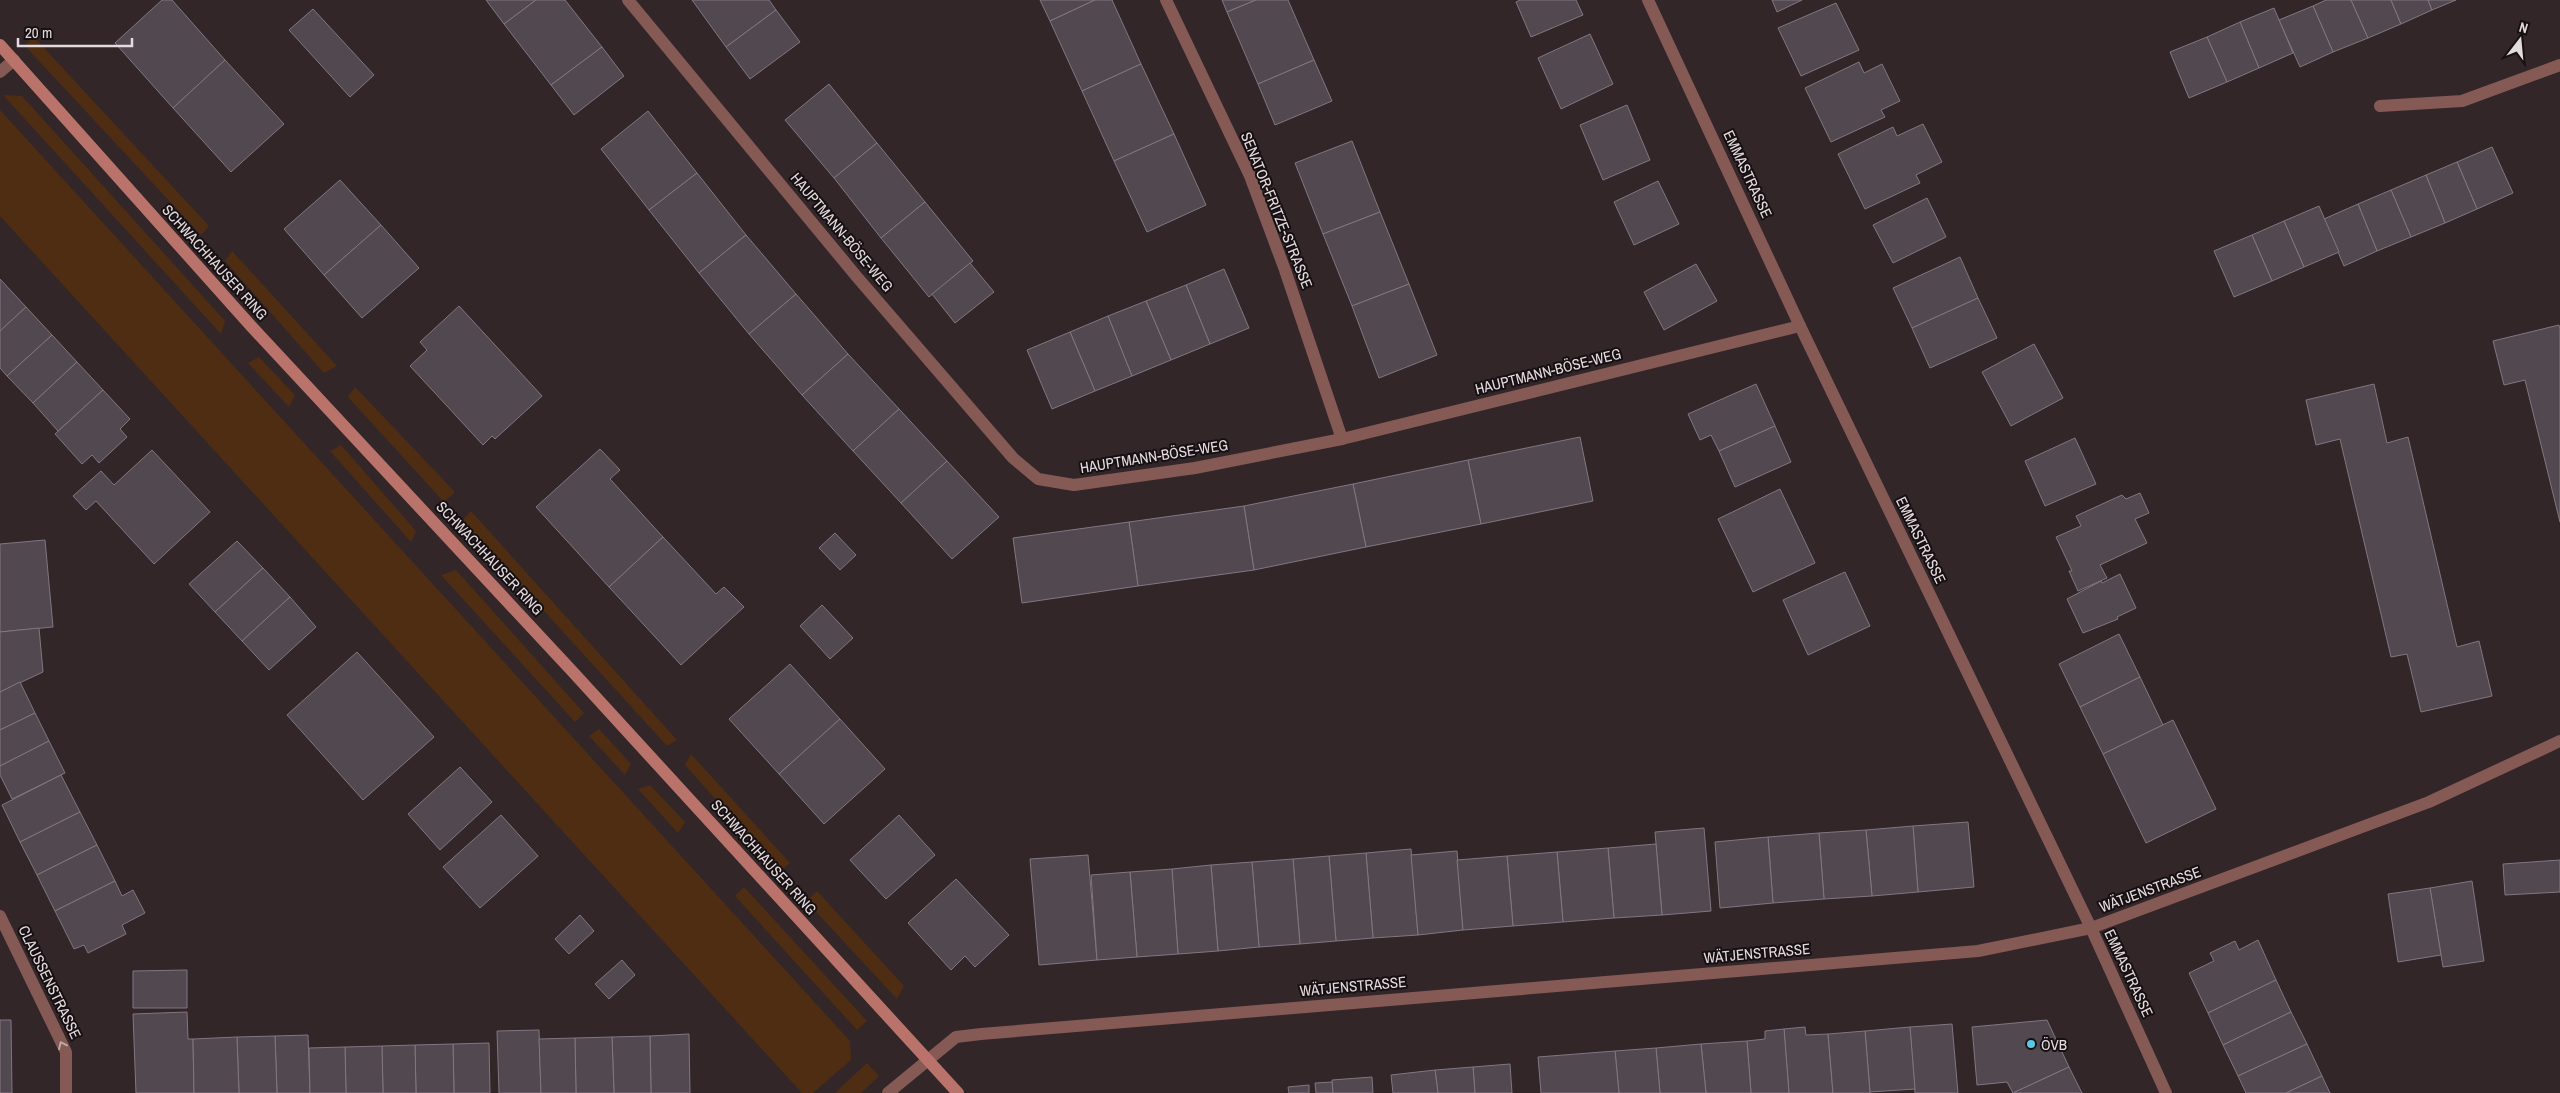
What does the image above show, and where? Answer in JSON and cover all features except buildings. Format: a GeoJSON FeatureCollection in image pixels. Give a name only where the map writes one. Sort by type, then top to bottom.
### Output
{"type":"FeatureCollection","features":[{"type":"Feature","properties":{"kind":"main road","name":"SCHWACHHAUSER RING"},"geometry":{"type":"LineString","coordinates":[[0,45],[250,326],[566,664],[958,1093]]}},
{"type":"Feature","properties":{"kind":"street","name":"HAUPTMANN-BÖSE-WEG"},"geometry":{"type":"LineString","coordinates":[[628,0],[857,277],[1013,458],[1038,479],[1074,485],[1196,468],[1342,438],[1800,326]]}},
{"type":"Feature","properties":{"kind":"street","name":"SENATOR-FRITZE-STRASSE"},"geometry":{"type":"LineString","coordinates":[[1166,0],[1250,176],[1285,270],[1342,438]]}},
{"type":"Feature","properties":{"kind":"street","name":"EMMASTRASSE"},"geometry":{"type":"LineString","coordinates":[[1648,0],[1800,326],[2091,928],[2166,1093]]}},
{"type":"Feature","properties":{"kind":"street"},"geometry":{"type":"LineString","coordinates":[[0,72],[14,60]]}},
{"type":"Feature","properties":{"kind":"street"},"geometry":{"type":"LineString","coordinates":[[2380,106],[2462,101],[2560,65]]}},
{"type":"Feature","properties":{"kind":"street","name":"WÄTJENSTRASSE"},"geometry":{"type":"LineString","coordinates":[[888,1093],[956,1037],[1978,951],[2091,928],[2429,802],[2560,741]]}},
{"type":"Feature","properties":{"kind":"street","name":"CLAUSSENSTRASSE"},"geometry":{"type":"LineString","coordinates":[[0,916],[66,1052],[66,1093]]}},
{"type":"Feature","properties":{"kind":"shaded area"},"geometry":{"type":"Polygon","coordinates":[[[33,36],[209,226],[201,235],[25,46],[33,36]]]}},
{"type":"Feature","properties":{"kind":"shaded area"},"geometry":{"type":"Polygon","coordinates":[[[3,95],[22,96],[225,321],[221,334],[3,95]]]}},
{"type":"Feature","properties":{"kind":"shaded area"},"geometry":{"type":"Polygon","coordinates":[[[0,110],[850,1041],[851,1060],[813,1093],[802,1093],[0,216],[0,110]]]}},
{"type":"Feature","properties":{"kind":"shaded area"},"geometry":{"type":"Polygon","coordinates":[[[232,251],[337,366],[324,373],[225,261],[232,251]]]}},
{"type":"Feature","properties":{"kind":"shaded area"},"geometry":{"type":"Polygon","coordinates":[[[259,357],[295,395],[289,407],[248,363],[259,357]]]}},
{"type":"Feature","properties":{"kind":"shaded area"},"geometry":{"type":"Polygon","coordinates":[[[355,387],[455,492],[444,502],[348,397],[355,387]]]}},
{"type":"Feature","properties":{"kind":"shaded area"},"geometry":{"type":"Polygon","coordinates":[[[341,445],[416,531],[411,542],[330,451],[341,445]]]}},
{"type":"Feature","properties":{"kind":"shaded area"},"geometry":{"type":"Polygon","coordinates":[[[471,511],[677,740],[667,746],[462,521],[471,511]]]}},
{"type":"Feature","properties":{"kind":"shaded area"},"geometry":{"type":"Polygon","coordinates":[[[456,570],[584,713],[575,722],[441,575],[456,570]]]}},
{"type":"Feature","properties":{"kind":"shaded area"},"geometry":{"type":"Polygon","coordinates":[[[599,729],[631,764],[625,775],[589,736],[599,729]]]}},
{"type":"Feature","properties":{"kind":"shaded area"},"geometry":{"type":"Polygon","coordinates":[[[691,754],[790,863],[780,871],[685,765],[691,754]]]}},
{"type":"Feature","properties":{"kind":"shaded area"},"geometry":{"type":"Polygon","coordinates":[[[650,785],[685,822],[678,833],[638,789],[650,785]]]}},
{"type":"Feature","properties":{"kind":"shaded area"},"geometry":{"type":"Polygon","coordinates":[[[744,887],[867,1021],[857,1030],[735,896],[744,887]]]}},
{"type":"Feature","properties":{"kind":"shaded area"},"geometry":{"type":"Polygon","coordinates":[[[817,891],[904,986],[897,999],[806,901],[817,891]]]}},
{"type":"Feature","properties":{"kind":"shaded area"},"geometry":{"type":"Polygon","coordinates":[[[867,1063],[879,1076],[861,1093],[835,1093],[867,1063]]]}},
{"type":"Feature","properties":{"kind":"place","name":"ÖVB"},"geometry":{"type":"Point","coordinates":[2031,1044]}}]}
